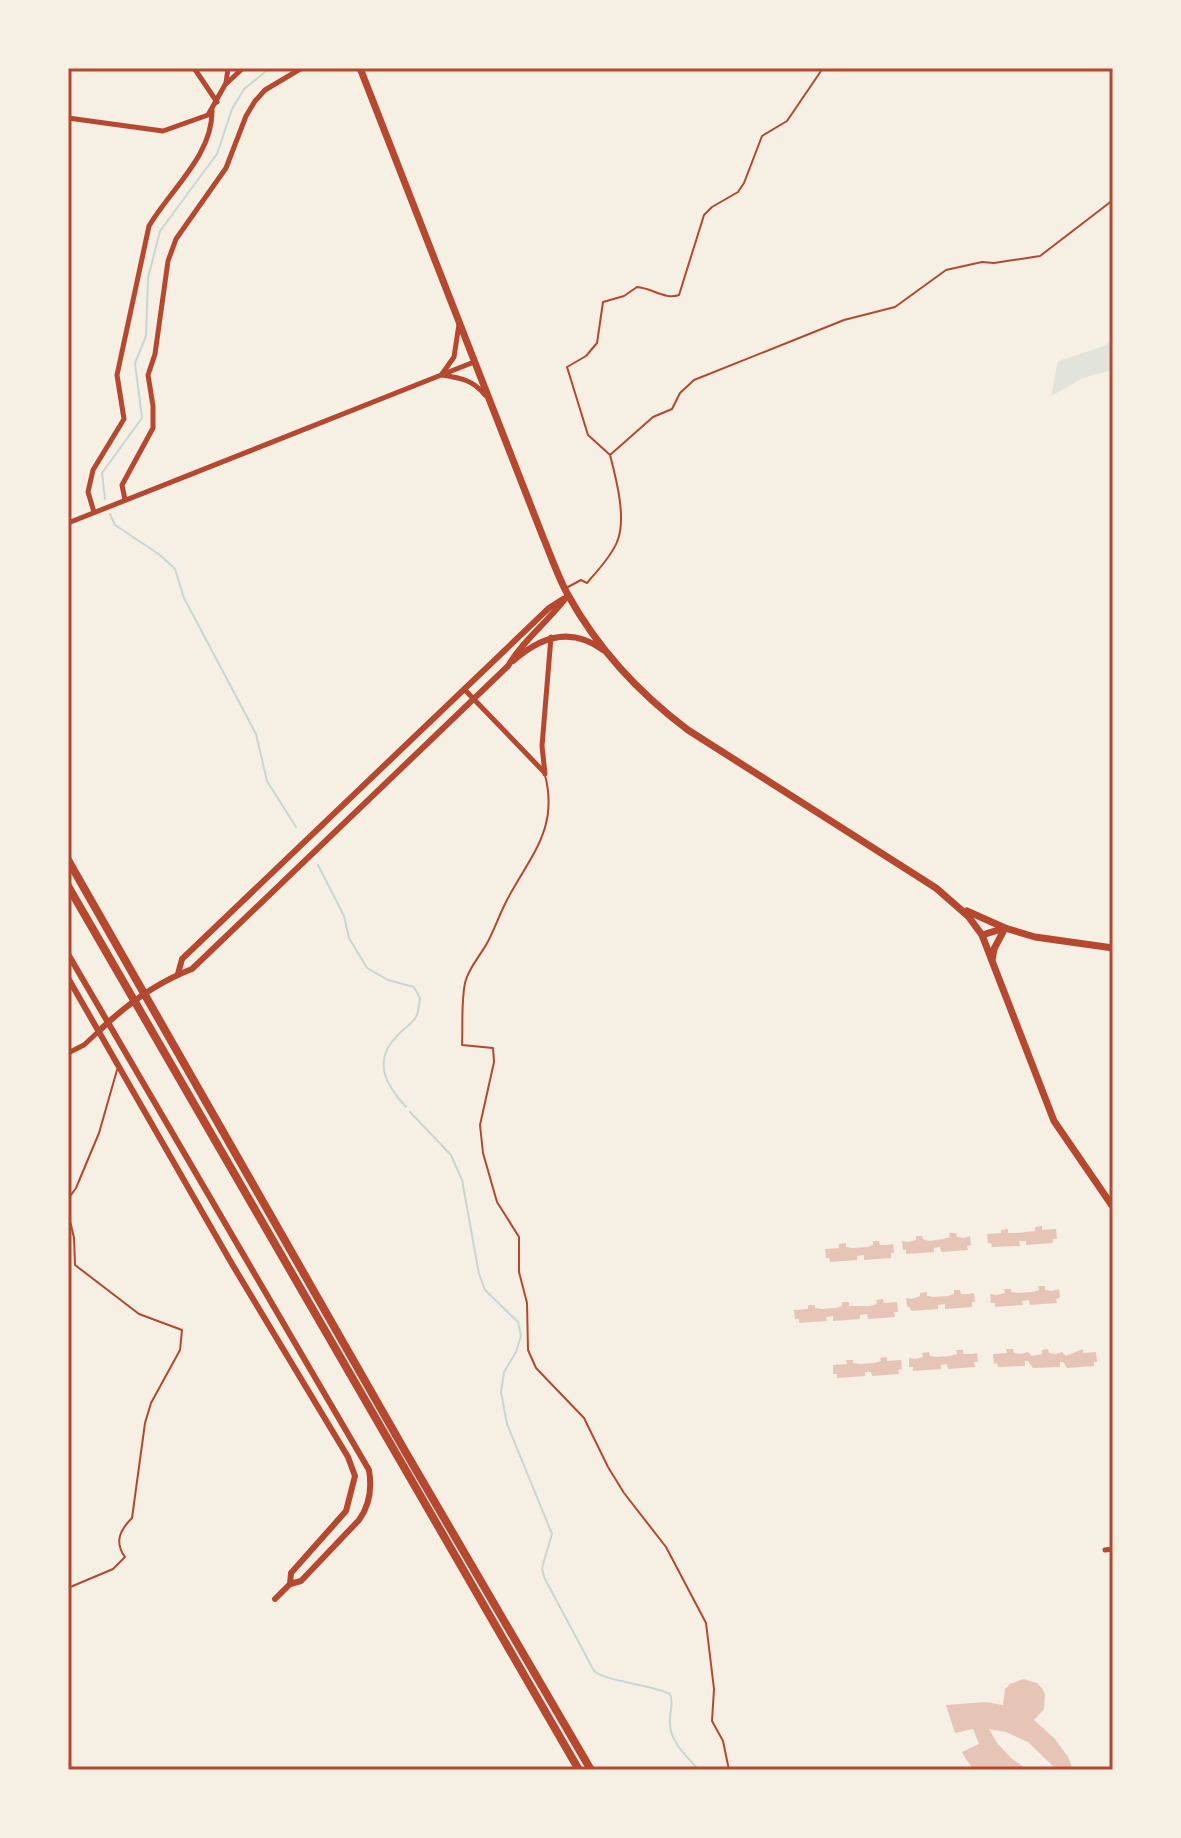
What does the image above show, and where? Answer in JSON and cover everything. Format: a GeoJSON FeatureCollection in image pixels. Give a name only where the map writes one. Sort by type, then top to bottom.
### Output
{"type":"FeatureCollection","features":[{"type":"Feature","properties":{"kind":"highway"},"geometry":{"type":"LineString","coordinates":[[68,860],[373,1396],[591,1770]]}},
{"type":"Feature","properties":{"kind":"highway"},"geometry":{"type":"LineString","coordinates":[[68,886],[579,1770]]}},
{"type":"Feature","properties":{"kind":"main road"},"geometry":{"type":"LineString","coordinates":[[360,68],[567,592],[609,655],[653,704],[688,730],[936,888],[958,906],[982,935],[1054,1121],[1113,1207]]}},
{"type":"Feature","properties":{"kind":"main road"},"geometry":{"type":"LineString","coordinates":[[958,906],[1005,928],[1035,937],[1113,948]]}},
{"type":"Feature","properties":{"kind":"main road"},"geometry":{"type":"LineString","coordinates":[[982,935],[1005,928]]}},
{"type":"Feature","properties":{"kind":"main road"},"geometry":{"type":"LineString","coordinates":[[992,963],[994,949],[1005,928]]}},
{"type":"Feature","properties":{"kind":"street"},"geometry":{"type":"LineString","coordinates":[[194,68],[217,102]]}},
{"type":"Feature","properties":{"kind":"street"},"geometry":{"type":"LineString","coordinates":[[68,118],[163,131],[203,118],[212,110],[226,83],[228,68]]}},
{"type":"Feature","properties":{"kind":"street"},"geometry":{"type":"LineString","coordinates":[[226,83],[243,68]]}},
{"type":"Feature","properties":{"kind":"street"},"geometry":{"type":"LineString","coordinates":[[125,500],[122,485],[153,428],[148,375],[155,354],[168,261],[176,239],[226,168],[255,101],[265,90],[302,68]]}},
{"type":"Feature","properties":{"kind":"street"},"geometry":{"type":"LineString","coordinates":[[94,512],[88,492],[93,470],[120,431],[124,419],[117,375],[149,226],[184,180],[206,143],[213,120],[212,110]]}},
{"type":"Feature","properties":{"kind":"street"},"geometry":{"type":"LineString","coordinates":[[441,375],[454,357],[459,323]]}},
{"type":"Feature","properties":{"kind":"street"},"geometry":{"type":"LineString","coordinates":[[68,523],[474,362]]}},
{"type":"Feature","properties":{"kind":"street"},"geometry":{"type":"LineString","coordinates":[[441,375],[465,379],[477,385],[489,400]]}},
{"type":"Feature","properties":{"kind":"street"},"geometry":{"type":"LineString","coordinates":[[508,666],[514,654],[554,613],[567,592]]}},
{"type":"Feature","properties":{"kind":"street"},"geometry":{"type":"LineString","coordinates":[[178,974],[182,959],[567,592]]}},
{"type":"Feature","properties":{"kind":"street"},"geometry":{"type":"LineString","coordinates":[[545,774],[542,746],[551,637]]}},
{"type":"Feature","properties":{"kind":"street"},"geometry":{"type":"LineString","coordinates":[[68,1053],[84,1045],[124,1008],[178,974],[192,969],[530,646],[551,637],[576,637],[598,646],[609,655]]}},
{"type":"Feature","properties":{"kind":"street"},"geometry":{"type":"LineString","coordinates":[[464,689],[545,774]]}},
{"type":"Feature","properties":{"kind":"street"},"geometry":{"type":"LineString","coordinates":[[68,954],[369,1470],[372,1487],[366,1510],[301,1581],[290,1584],[275,1599]]}},
{"type":"Feature","properties":{"kind":"street"},"geometry":{"type":"LineString","coordinates":[[68,978],[232,1264],[348,1457],[355,1476],[346,1511],[291,1573],[290,1584]]}},
{"type":"Feature","properties":{"kind":"street"},"geometry":{"type":"LineString","coordinates":[[1105,1550],[1113,1549]]}},
{"type":"Feature","properties":{"kind":"lane"},"geometry":{"type":"LineString","coordinates":[[567,592],[581,580],[587,583],[617,544],[620,532],[619,496],[610,455],[588,435],[567,367],[586,356],[597,343],[603,302],[624,296],[637,287],[672,297],[679,295],[704,215],[738,192],[762,136],[787,121],[823,68]]}},
{"type":"Feature","properties":{"kind":"lane"},"geometry":{"type":"LineString","coordinates":[[610,455],[653,417],[672,409],[680,393],[694,380],[844,320],[895,307],[946,270],[982,262],[1040,256],[1113,200]]}},
{"type":"Feature","properties":{"kind":"lane"},"geometry":{"type":"LineString","coordinates":[[545,774],[550,796],[548,817],[526,870],[508,898],[465,982],[462,1045],[493,1048],[494,1062],[482,1106],[481,1139],[497,1202],[519,1237],[519,1272],[527,1303],[528,1350],[536,1368],[584,1418],[624,1493],[666,1547],[706,1623],[714,1689],[712,1721],[723,1741],[729,1770]]}},
{"type":"Feature","properties":{"kind":"lane"},"geometry":{"type":"LineString","coordinates":[[68,1199],[76,1188],[99,1133],[112,1079],[119,1065]]}},
{"type":"Feature","properties":{"kind":"lane"},"geometry":{"type":"LineString","coordinates":[[68,1212],[74,1238],[75,1265],[139,1314],[182,1330],[180,1350],[151,1403],[145,1423],[132,1518],[122,1528],[119,1541],[125,1557],[113,1569],[68,1588]]}},
{"type":"Feature","properties":{"kind":"shaded area"},"geometry":{"type":"Polygon","coordinates":[[[1113,339],[1113,370],[1083,378],[1051,396],[1058,361],[1104,346],[1113,339]]]}},
{"type":"Feature","properties":{"kind":"building"},"geometry":{"type":"Polygon","coordinates":[[[1042,1226],[1042,1230],[1056,1229],[1057,1239],[1053,1239],[1053,1243],[1026,1245],[1026,1241],[1019,1241],[1020,1246],[992,1247],[988,1243],[987,1234],[1008,1229],[1008,1233],[1035,1231],[1035,1227],[1042,1226]]]}},
{"type":"Feature","properties":{"kind":"building"},"geometry":{"type":"Polygon","coordinates":[[[949,1233],[964,1238],[970,1236],[968,1250],[941,1252],[940,1247],[934,1248],[934,1252],[906,1254],[903,1250],[902,1241],[916,1240],[916,1236],[929,1241],[943,1239],[950,1237],[949,1233]]]}},
{"type":"Feature","properties":{"kind":"building"},"geometry":{"type":"Polygon","coordinates":[[[873,1241],[879,1241],[880,1245],[893,1244],[891,1258],[864,1260],[864,1255],[857,1256],[857,1260],[830,1262],[826,1258],[825,1249],[839,1248],[839,1244],[846,1243],[846,1247],[867,1247],[873,1245],[873,1241]]]}},
{"type":"Feature","properties":{"kind":"building"},"geometry":{"type":"Polygon","coordinates":[[[1038,1286],[1052,1291],[1059,1289],[1057,1303],[1030,1305],[1029,1300],[1022,1301],[1023,1305],[995,1307],[995,1303],[991,1303],[990,1294],[1005,1293],[1004,1289],[1018,1293],[1032,1292],[1039,1290],[1038,1286]]]}},
{"type":"Feature","properties":{"kind":"building"},"geometry":{"type":"Polygon","coordinates":[[[954,1290],[960,1290],[961,1294],[974,1293],[972,1307],[945,1309],[945,1304],[938,1305],[938,1309],[911,1311],[907,1307],[906,1298],[912,1299],[927,1292],[927,1296],[948,1296],[954,1294],[954,1290]]]}},
{"type":"Feature","properties":{"kind":"building"},"geometry":{"type":"Polygon","coordinates":[[[883,1299],[884,1303],[897,1302],[895,1317],[868,1319],[867,1314],[860,1315],[860,1319],[833,1321],[833,1316],[826,1317],[827,1321],[799,1323],[799,1319],[795,1319],[794,1310],[808,1309],[808,1305],[822,1309],[842,1306],[842,1302],[849,1302],[849,1306],[870,1306],[877,1304],[876,1300],[883,1299]]]}},
{"type":"Feature","properties":{"kind":"building"},"geometry":{"type":"Polygon","coordinates":[[[1006,1349],[1021,1354],[1028,1352],[1032,1356],[1048,1349],[1049,1353],[1062,1352],[1066,1356],[1083,1349],[1083,1353],[1096,1352],[1097,1362],[1094,1366],[1067,1368],[1060,1362],[1060,1367],[1033,1368],[1025,1361],[1025,1366],[998,1367],[997,1363],[994,1364],[993,1354],[1007,1353],[1006,1349]]]}},
{"type":"Feature","properties":{"kind":"building"},"geometry":{"type":"Polygon","coordinates":[[[956,1350],[963,1350],[963,1354],[977,1353],[975,1367],[948,1369],[947,1364],[941,1365],[941,1369],[913,1371],[913,1367],[909,1367],[909,1358],[923,1357],[922,1353],[929,1352],[930,1356],[936,1357],[950,1356],[957,1354],[956,1350]]]}},
{"type":"Feature","properties":{"kind":"building"},"geometry":{"type":"Polygon","coordinates":[[[887,1357],[887,1361],[901,1360],[899,1374],[872,1376],[871,1372],[865,1372],[865,1376],[837,1378],[837,1374],[833,1374],[833,1365],[847,1364],[846,1360],[860,1364],[874,1363],[887,1357]]]}},
{"type":"Feature","properties":{"kind":"building"},"geometry":{"type":"Polygon","coordinates":[[[1023,1679],[1042,1688],[1045,1694],[1044,1709],[1034,1720],[1055,1739],[1073,1770],[1057,1770],[1028,1742],[1006,1732],[989,1729],[1011,1758],[1028,1770],[974,1770],[962,1752],[979,1744],[973,1729],[955,1733],[946,1705],[986,1702],[1003,1705],[1005,1689],[1023,1679]]]}},
{"type":"Feature","properties":{"kind":"waterway"},"geometry":{"type":"LineString","coordinates":[[105,499],[102,473],[142,418],[135,363],[146,336],[148,278],[160,231],[217,154],[232,109],[244,89],[270,68]]}},
{"type":"Feature","properties":{"kind":"waterway"},"geometry":{"type":"LineString","coordinates":[[110,514],[115,525],[160,555],[175,569],[184,598],[256,734],[267,781],[296,827]]}},
{"type":"Feature","properties":{"kind":"waterway"},"geometry":{"type":"LineString","coordinates":[[318,865],[344,916],[349,938],[367,968],[388,980],[414,987],[420,998],[413,1022],[390,1044],[385,1054],[387,1081],[406,1107]]}},
{"type":"Feature","properties":{"kind":"waterway"},"geometry":{"type":"LineString","coordinates":[[410,1112],[451,1155],[462,1180],[479,1274],[485,1290],[518,1322],[521,1336],[504,1372],[501,1392],[507,1424],[552,1534],[542,1568],[544,1577],[594,1671],[670,1694],[672,1734],[699,1770]]}}]}
